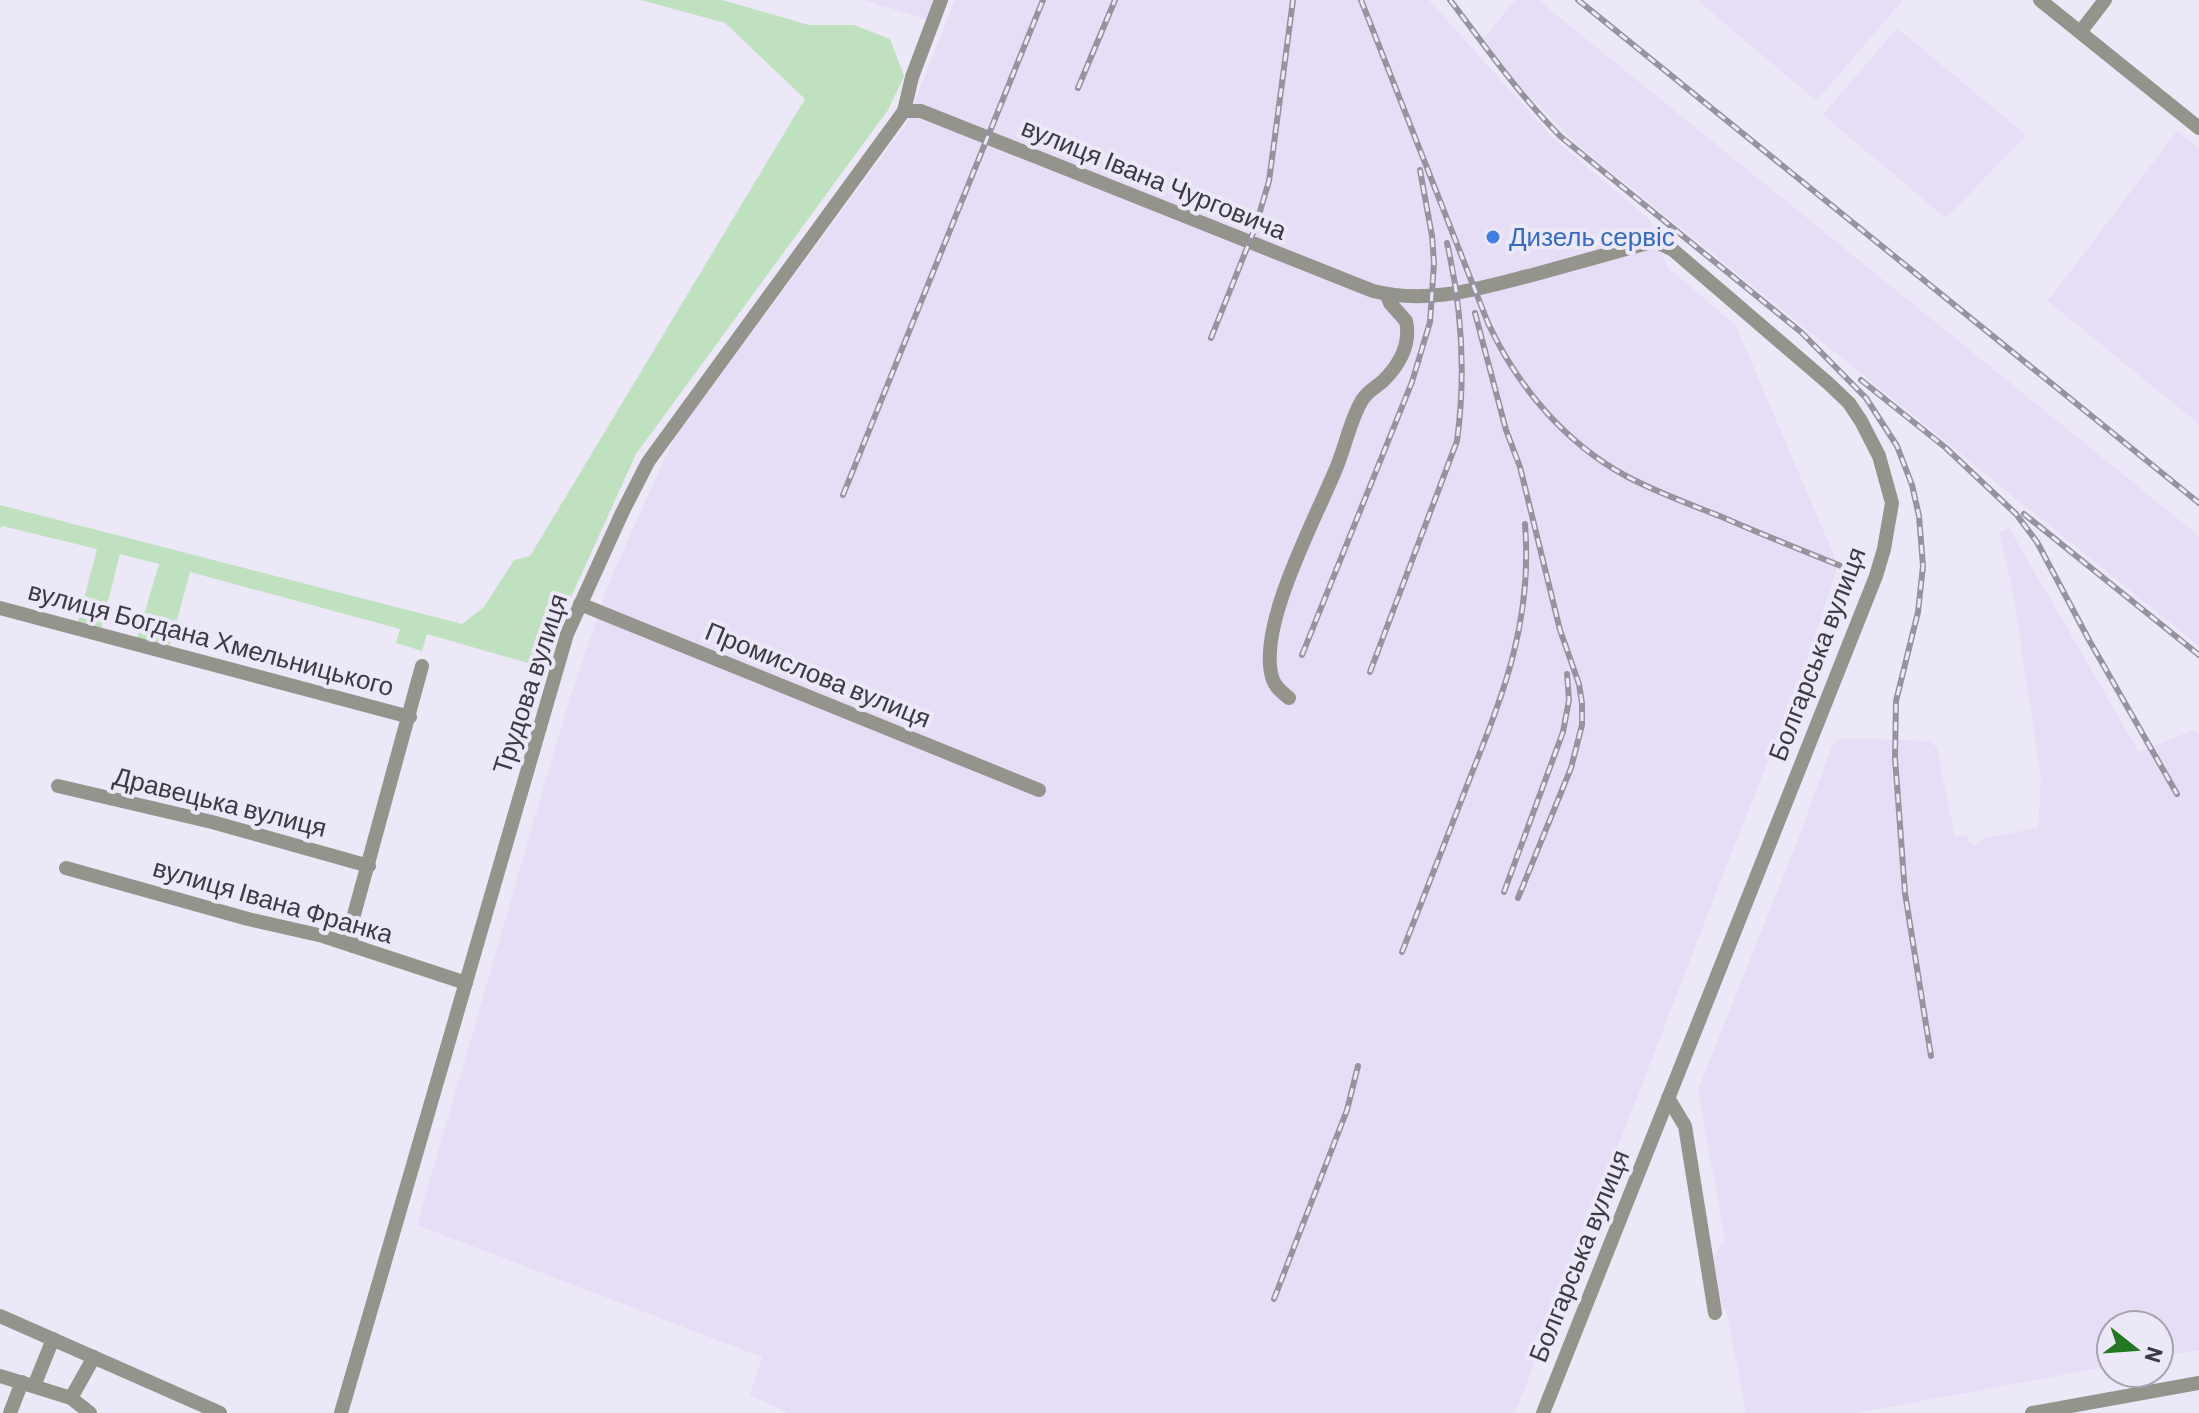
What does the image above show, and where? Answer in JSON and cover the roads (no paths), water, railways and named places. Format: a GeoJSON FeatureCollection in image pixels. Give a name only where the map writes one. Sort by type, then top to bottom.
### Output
{"type":"FeatureCollection","features":[{"type":"Feature","properties":{"kind":"street","name":"Трудова вулиця"},"geometry":{"type":"LineString","coordinates":[[341,1413],[553,677],[580,604],[648,462],[904,111],[912,77],[941,0]]}},
{"type":"Feature","properties":{"kind":"street"},"geometry":{"type":"LineString","coordinates":[[2040,0],[2199,128]]}},
{"type":"Feature","properties":{"kind":"street"},"geometry":{"type":"LineString","coordinates":[[2081,31],[2105,0]]}},
{"type":"Feature","properties":{"kind":"street","name":"вулиця Івана Чурговича"},"geometry":{"type":"LineString","coordinates":[[904,111],[921,111],[1387,295]]}},
{"type":"Feature","properties":{"kind":"street","name":"Болгарська вулиця"},"geometry":{"type":"LineString","coordinates":[[1387,295],[1408,297],[1476,291],[1655,241],[1673,250],[1839,393],[1861,421],[1879,456],[1892,503],[1876,576],[1543,1413]]}},
{"type":"Feature","properties":{"kind":"street"},"geometry":{"type":"LineString","coordinates":[[1289,698],[1273,679],[1270,647],[1274,623],[1360,403],[1368,392],[1384,380],[1406,344],[1406,321],[1387,295]]}},
{"type":"Feature","properties":{"kind":"street","name":"Промислова вулиця"},"geometry":{"type":"LineString","coordinates":[[580,604],[1039,790]]}},
{"type":"Feature","properties":{"kind":"street","name":"вулиця Богдана Хмельницького"},"geometry":{"type":"LineString","coordinates":[[0,608],[410,717]]}},
{"type":"Feature","properties":{"kind":"street"},"geometry":{"type":"LineString","coordinates":[[353,946],[349,933],[422,666]]}},
{"type":"Feature","properties":{"kind":"street","name":"Дравецька вулиця"},"geometry":{"type":"LineString","coordinates":[[58,786],[212,822],[369,866]]}},
{"type":"Feature","properties":{"kind":"street","name":"вулиця Івана Франка"},"geometry":{"type":"LineString","coordinates":[[66,868],[353,946],[466,983]]}},
{"type":"Feature","properties":{"kind":"street"},"geometry":{"type":"LineString","coordinates":[[1668,1098],[1685,1126],[1715,1313]]}},
{"type":"Feature","properties":{"kind":"street"},"geometry":{"type":"LineString","coordinates":[[0,1316],[220,1413]]}},
{"type":"Feature","properties":{"kind":"street"},"geometry":{"type":"LineString","coordinates":[[10,1413],[12,1403],[28,1384],[53,1339]]}},
{"type":"Feature","properties":{"kind":"street"},"geometry":{"type":"LineString","coordinates":[[71,1398],[94,1357]]}},
{"type":"Feature","properties":{"kind":"street"},"geometry":{"type":"LineString","coordinates":[[0,1376],[71,1398],[90,1413]]}},
{"type":"Feature","properties":{"kind":"street"},"geometry":{"type":"LineString","coordinates":[[2032,1413],[2199,1383]]}},
{"type":"Feature","properties":{"kind":"railway"},"geometry":{"type":"LineString","coordinates":[[843,495],[1043,0]]}},
{"type":"Feature","properties":{"kind":"railway"},"geometry":{"type":"LineString","coordinates":[[1078,88],[1115,0]]}},
{"type":"Feature","properties":{"kind":"railway"},"geometry":{"type":"LineString","coordinates":[[1211,338],[1255,228],[1269,181],[1293,0]]}},
{"type":"Feature","properties":{"kind":"railway"},"geometry":{"type":"LineString","coordinates":[[1361,0],[1488,323],[1513,369],[1545,411],[1583,447],[1626,476],[1841,566]]}},
{"type":"Feature","properties":{"kind":"railway"},"geometry":{"type":"LineString","coordinates":[[1450,0],[1517,88],[1561,137],[1801,332],[1866,398],[1897,446],[1912,485],[1919,516],[1923,566],[1918,612],[1896,701],[1895,758],[1905,893],[1931,1056]]}},
{"type":"Feature","properties":{"kind":"railway"},"geometry":{"type":"LineString","coordinates":[[1578,0],[2199,503]]}},
{"type":"Feature","properties":{"kind":"railway"},"geometry":{"type":"LineString","coordinates":[[1302,655],[1412,382],[1430,322],[1434,263],[1420,170]]}},
{"type":"Feature","properties":{"kind":"railway"},"geometry":{"type":"LineString","coordinates":[[1370,672],[1457,441],[1461,341],[1447,243]]}},
{"type":"Feature","properties":{"kind":"railway"},"geometry":{"type":"LineString","coordinates":[[1475,313],[1506,430],[1520,467],[1560,630],[1579,684],[1582,703],[1582,725],[1571,768],[1518,898]]}},
{"type":"Feature","properties":{"kind":"railway"},"geometry":{"type":"LineString","coordinates":[[1861,380],[1946,448],[2016,514],[2037,542],[2177,794]]}},
{"type":"Feature","properties":{"kind":"railway"},"geometry":{"type":"LineString","coordinates":[[2024,514],[2199,655]]}},
{"type":"Feature","properties":{"kind":"railway"},"geometry":{"type":"LineString","coordinates":[[1402,952],[1503,691],[1524,595],[1525,524]]}},
{"type":"Feature","properties":{"kind":"railway"},"geometry":{"type":"LineString","coordinates":[[1504,892],[1563,732],[1569,700],[1567,674]]}},
{"type":"Feature","properties":{"kind":"railway"},"geometry":{"type":"LineString","coordinates":[[1274,1299],[1347,1110],[1358,1066]]}},
{"type":"Feature","properties":{"kind":"place","name":"Дизель сервіс"},"geometry":{"type":"Point","coordinates":[1493,237]}}]}
